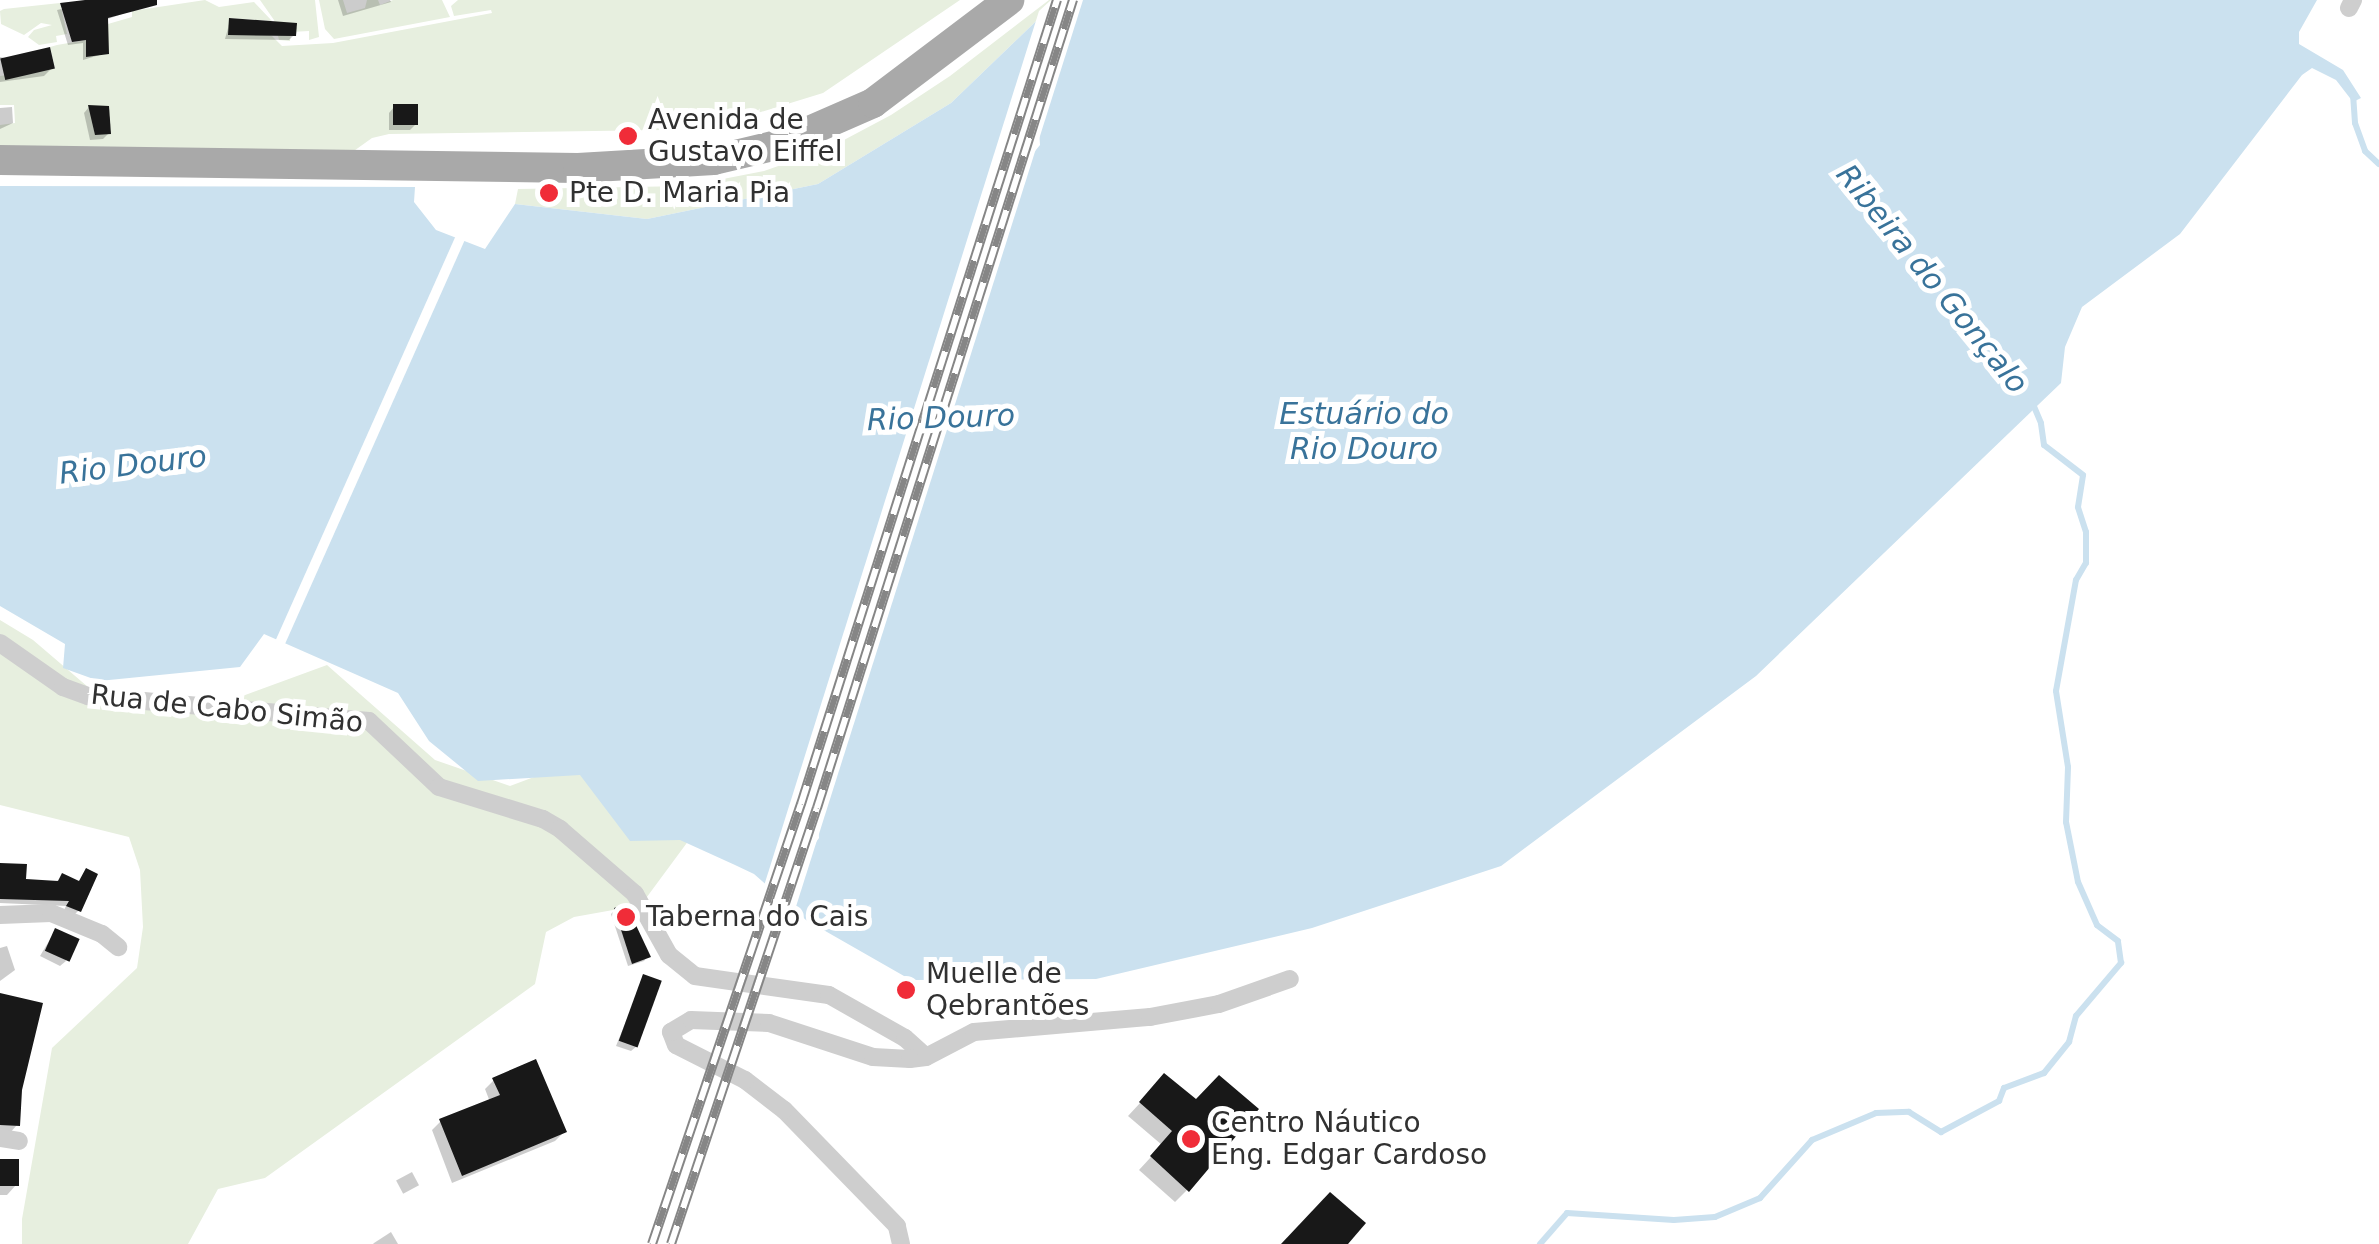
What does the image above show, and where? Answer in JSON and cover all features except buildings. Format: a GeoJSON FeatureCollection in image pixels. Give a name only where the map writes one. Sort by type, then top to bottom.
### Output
{"type":"FeatureCollection","features":[{"type":"Feature","properties":{"kind":"main road"},"geometry":{"type":"LineString","coordinates":[[0,160],[578,168],[714,160],[777,145],[873,103],[1009,0]]}},
{"type":"Feature","properties":{"kind":"street","name":"Rua de Cabo Simão"},"geometry":{"type":"LineString","coordinates":[[0,643],[63,687],[88,696],[369,721],[439,787],[555,826],[645,906],[668,955],[695,976],[829,995],[905,1038],[926,1057]]}},
{"type":"Feature","properties":{"kind":"street"},"geometry":{"type":"LineString","coordinates":[[0,914],[51,913],[102,934],[118,947]]}},
{"type":"Feature","properties":{"kind":"street"},"geometry":{"type":"LineString","coordinates":[[902,1244],[897,1226],[784,1110],[745,1080],[676,1046],[671,1032],[691,1020],[769,1024],[873,1058],[926,1057],[974,1032],[1150,1017],[1220,1004],[1290,979]]}},
{"type":"Feature","properties":{"kind":"green space"},"geometry":{"type":"Polygon","coordinates":[[[205,0],[219,7],[254,2],[272,21],[229,18],[272,36],[282,46],[333,43],[492,13],[491,10],[454,16],[451,6],[458,0],[960,0],[823,93],[735,120],[663,130],[389,134],[372,138],[351,153],[0,151],[0,125],[15,123],[14,105],[0,105],[0,76],[55,68],[50,47],[57,45],[86,40],[87,56],[108,24],[132,17],[132,11],[205,0]]]}},
{"type":"Feature","properties":{"kind":"green space"},"geometry":{"type":"Polygon","coordinates":[[[260,0],[315,0],[319,37],[309,40],[309,31],[291,32],[290,41],[279,40],[274,20],[260,0]]]}},
{"type":"Feature","properties":{"kind":"green space"},"geometry":{"type":"Polygon","coordinates":[[[319,0],[343,0],[347,13],[365,8],[367,0],[378,0],[380,5],[393,0],[442,0],[450,17],[334,39],[325,29],[319,0]]]}},
{"type":"Feature","properties":{"kind":"green space"},"geometry":{"type":"Polygon","coordinates":[[[1049,0],[1058,0],[951,103],[818,184],[647,219],[515,204],[518,189],[687,186],[764,171],[827,149],[891,115],[950,76],[1049,0]]]}},
{"type":"Feature","properties":{"kind":"green space"},"geometry":{"type":"Polygon","coordinates":[[[60,3],[67,34],[56,36],[57,42],[39,45],[28,37],[34,30],[52,25],[41,23],[24,35],[1,24],[0,11],[4,9],[60,3]]]}},
{"type":"Feature","properties":{"kind":"green space"},"geometry":{"type":"Polygon","coordinates":[[[0,620],[33,640],[88,687],[229,701],[327,665],[435,760],[510,786],[550,771],[585,749],[689,840],[641,905],[574,917],[546,932],[535,984],[265,1178],[218,1189],[188,1244],[22,1244],[22,1219],[52,1048],[137,968],[143,927],[140,870],[129,837],[0,805],[0,620]]]}},
{"type":"Feature","properties":{"kind":"water","name":"Estuário do Rio Douro"},"geometry":{"type":"Polygon","coordinates":[[[1058,0],[2317,0],[2299,32],[2299,44],[2343,70],[2361,98],[2353,102],[2336,80],[2312,68],[2302,75],[2180,234],[2082,307],[2065,347],[2061,383],[1756,676],[1501,866],[1312,928],[1096,979],[911,980],[806,920],[754,874],[680,840],[630,841],[580,775],[478,781],[429,741],[398,693],[264,634],[240,667],[99,681],[63,668],[65,644],[0,606],[0,186],[415,187],[414,202],[436,230],[485,249],[515,204],[647,219],[818,184],[951,103],[1058,0]],[[1028,121],[1013,122],[1004,133],[1005,147],[1016,157],[1031,156],[1040,145],[1039,130],[1028,121]],[[807,815],[793,816],[783,827],[784,841],[796,851],[810,850],[819,838],[818,824],[807,815]]]}},
{"type":"Feature","properties":{"kind":"pier"},"geometry":{"type":"Polygon","coordinates":[[[1051,0],[1083,0],[793,916],[763,889],[1039,11],[1051,0]]]}},
{"type":"Feature","properties":{"kind":"pier"},"geometry":{"type":"Polygon","coordinates":[[[457,233],[466,237],[283,648],[274,644],[457,233]]]}},
{"type":"Feature","properties":{"kind":"waterway"},"geometry":{"type":"LineString","coordinates":[[2353,94],[2355,123],[2365,151],[2379,164]]}},
{"type":"Feature","properties":{"kind":"waterway","name":"Ribeira do Gonçalo"},"geometry":{"type":"LineString","coordinates":[[1540,1244],[1567,1213],[1674,1220],[1715,1217],[1760,1198],[1812,1140],[1876,1113],[1909,1112],[1941,1132],[1999,1101],[2004,1088],[2044,1073],[2069,1042],[2076,1016],[2121,963],[2118,941],[2097,925],[2078,882],[2066,822],[2068,767],[2056,691],[2076,580],[2086,563],[2086,532],[2078,507],[2083,475],[2044,445],[2041,423],[2031,400]]}},
{"type":"Feature","properties":{"kind":"railway"},"geometry":{"type":"LineString","coordinates":[[652,1244],[801,804],[1057,0]]}},
{"type":"Feature","properties":{"kind":"railway"},"geometry":{"type":"LineString","coordinates":[[671,1244],[817,808],[1073,0]]}},
{"type":"Feature","properties":{"kind":"place","name":"Avenida de Gustavo Eiffel"},"geometry":{"type":"Point","coordinates":[628,136]}},
{"type":"Feature","properties":{"kind":"place","name":"Pte D. Maria Pia"},"geometry":{"type":"Point","coordinates":[549,193]}},
{"type":"Feature","properties":{"kind":"place","name":"Taberna do Cais"},"geometry":{"type":"Point","coordinates":[626,917]}},
{"type":"Feature","properties":{"kind":"place","name":"Muelle de Qebrantões"},"geometry":{"type":"Point","coordinates":[906,990]}},
{"type":"Feature","properties":{"kind":"place","name":"Centro Náutico Eng. Edgar Cardoso"},"geometry":{"type":"Point","coordinates":[1191,1139]}},
{"type":"Feature","properties":{"kind":"water label","name":"Rio Douro"},"geometry":{"type":"Point","coordinates":[941,418]}},
{"type":"Feature","properties":{"kind":"water label","name":"Rio Douro"},"geometry":{"type":"Point","coordinates":[133,465]}}]}
